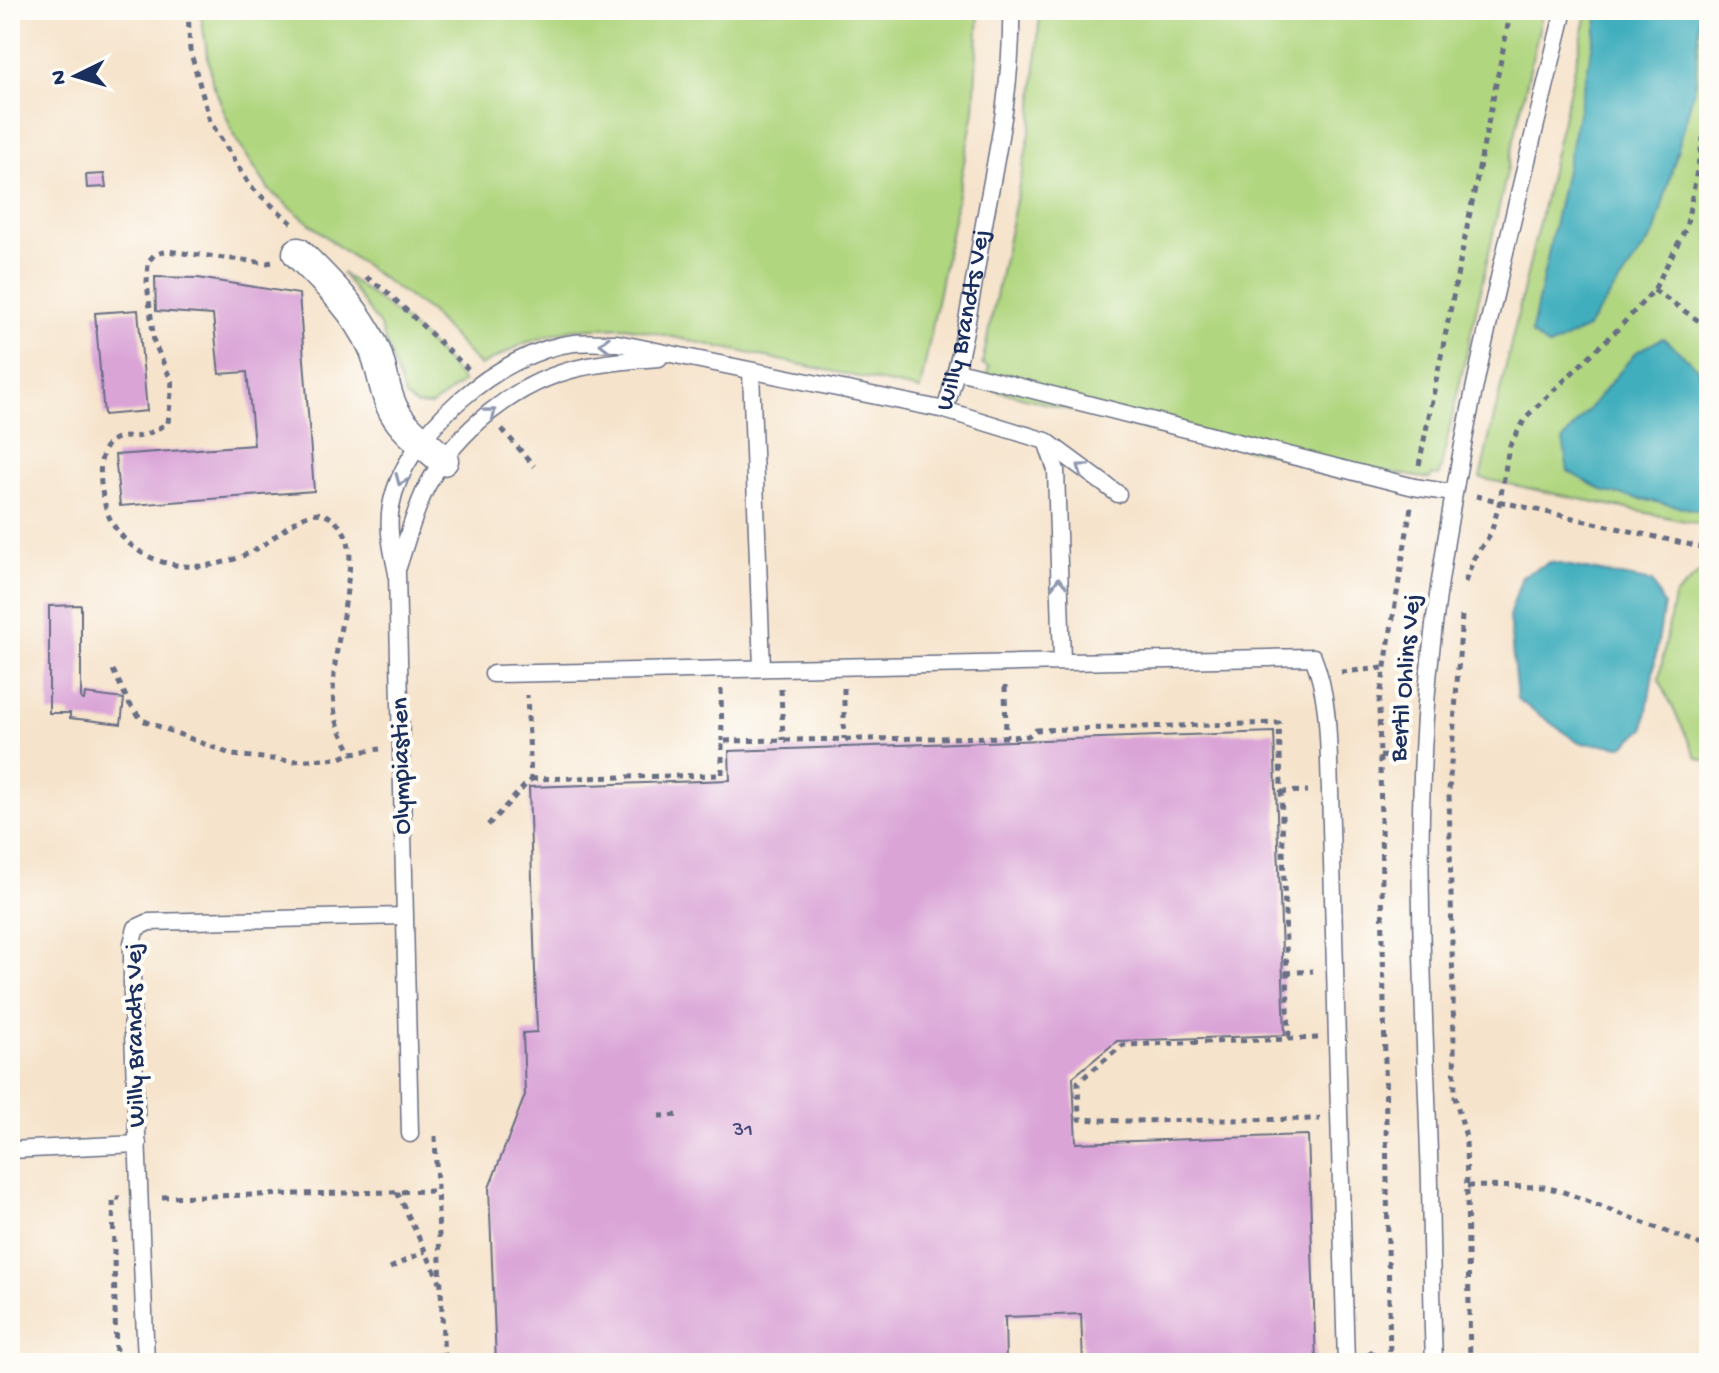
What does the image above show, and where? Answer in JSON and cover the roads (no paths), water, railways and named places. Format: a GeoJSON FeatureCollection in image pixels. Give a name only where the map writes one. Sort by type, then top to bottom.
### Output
{"type":"FeatureCollection","features":[{"type":"Feature","properties":{"kind":"street"},"geometry":{"type":"LineString","coordinates":[[300,242],[360,323],[373,346],[393,409],[400,420],[433,450]]}},
{"type":"Feature","properties":{"kind":"lane","name":"Willy Brandts Vej"},"geometry":{"type":"LineString","coordinates":[[397,573],[433,450],[449,410],[480,384],[542,351],[573,343],[617,343],[945,410],[958,371],[1001,129],[1012,47],[1011,10]]}},
{"type":"Feature","properties":{"kind":"lane","name":"Bertil Ohlins Vej"},"geometry":{"type":"LineString","coordinates":[[1434,1363],[1422,1006],[1420,816],[1429,671],[1453,493],[1489,320],[1564,10]]}},
{"type":"Feature","properties":{"kind":"lane","name":"Willy Brandts Vej"},"geometry":{"type":"LineString","coordinates":[[410,1134],[397,573],[388,530],[391,504],[403,472],[433,450],[469,431],[524,389],[577,368],[616,361],[681,357]]}},
{"type":"Feature","properties":{"kind":"lane"},"geometry":{"type":"LineString","coordinates":[[751,371],[762,668]]}},
{"type":"Feature","properties":{"kind":"lane"},"geometry":{"type":"LineString","coordinates":[[958,371],[1414,487],[1453,493]]}},
{"type":"Feature","properties":{"kind":"lane"},"geometry":{"type":"LineString","coordinates":[[945,410],[1046,441],[1118,494]]}},
{"type":"Feature","properties":{"kind":"lane"},"geometry":{"type":"LineString","coordinates":[[1046,441],[1056,470],[1062,661]]}},
{"type":"Feature","properties":{"kind":"lane"},"geometry":{"type":"LineString","coordinates":[[493,674],[1313,657],[1320,674],[1325,705],[1330,790],[1346,1363]]}},
{"type":"Feature","properties":{"kind":"lane","name":"Willy Brandts Vej"},"geometry":{"type":"LineString","coordinates":[[146,1363],[132,1007],[132,943],[136,928],[149,922],[404,916]]}},
{"type":"Feature","properties":{"kind":"lane"},"geometry":{"type":"LineString","coordinates":[[10,1150],[138,1144]]}},
{"type":"Feature","properties":{"kind":"water"},"geometry":{"type":"Polygon","coordinates":[[[1600,10],[1699,10],[1696,83],[1655,232],[1587,328],[1549,347],[1531,334],[1600,10]]]}},
{"type":"Feature","properties":{"kind":"water"},"geometry":{"type":"Polygon","coordinates":[[[1663,338],[1698,368],[1709,409],[1709,512],[1605,492],[1568,471],[1563,440],[1636,352],[1663,338]]]}},
{"type":"Feature","properties":{"kind":"water"},"geometry":{"type":"Polygon","coordinates":[[[1550,562],[1652,582],[1664,605],[1644,729],[1623,746],[1579,743],[1517,699],[1509,616],[1522,576],[1550,562]]]}}]}
